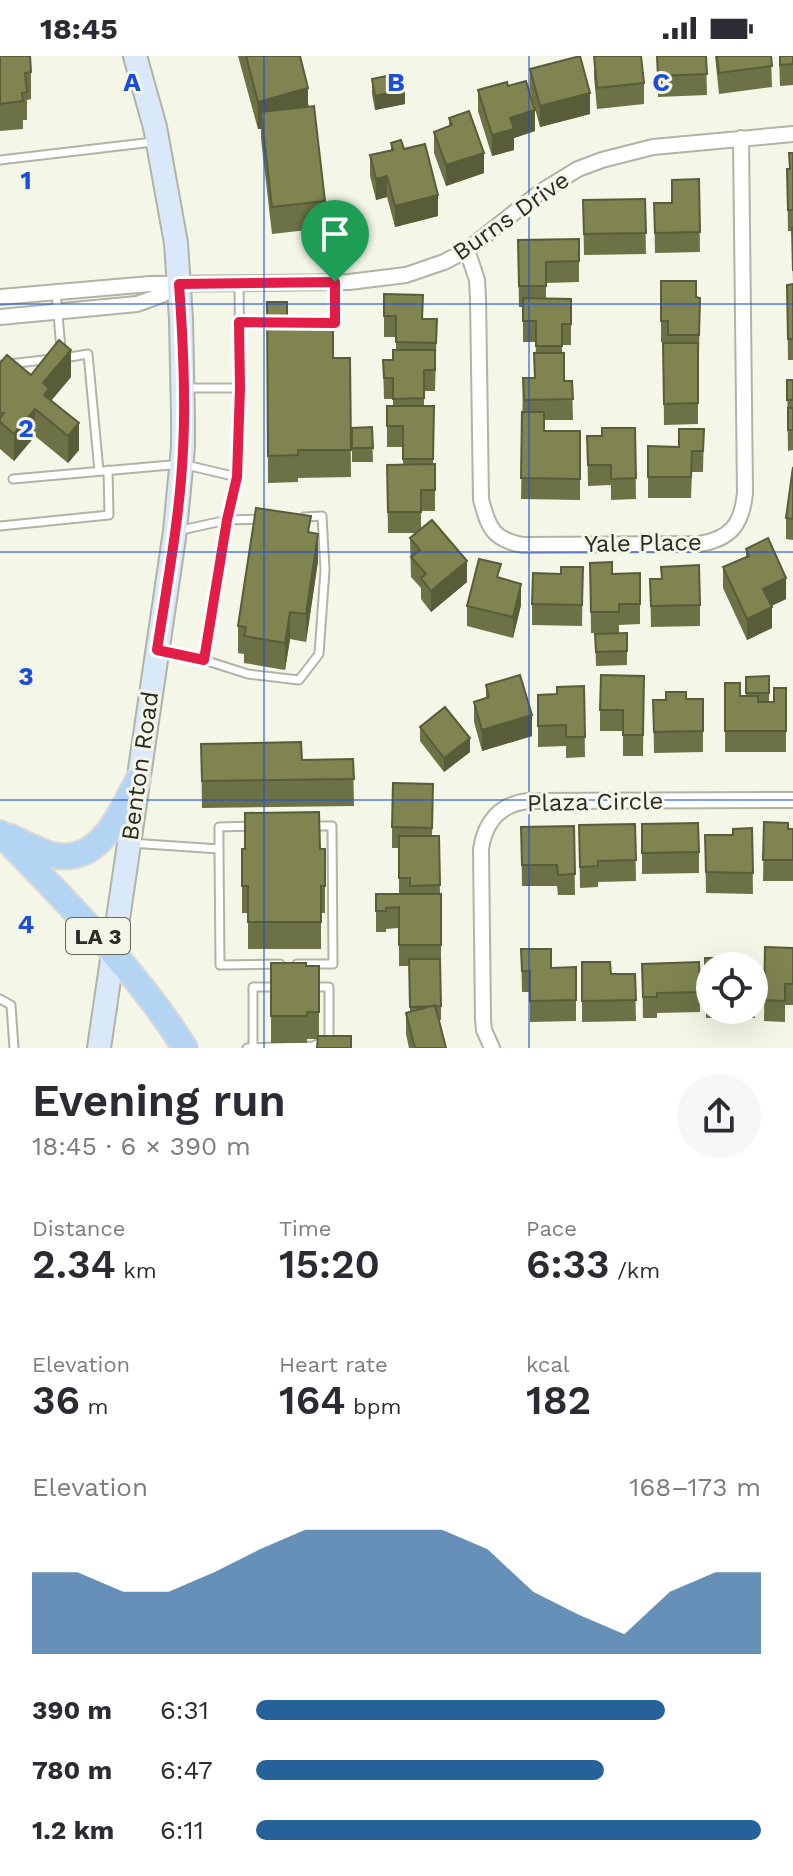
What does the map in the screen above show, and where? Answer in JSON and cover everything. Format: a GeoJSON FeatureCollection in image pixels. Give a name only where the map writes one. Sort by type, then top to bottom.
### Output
{"type":"FeatureCollection","features":[{"type":"Feature","properties":{"kind":"main road","name":"Benton Road"},"geometry":{"type":"LineString","coordinates":[[99,1048],[175,531],[182,464],[183,388],[176,243],[158,141],[135,56]]}},
{"type":"Feature","properties":{"kind":"main road"},"geometry":{"type":"LineString","coordinates":[[0,832],[51,855],[76,856],[105,838],[138,780]]}},
{"type":"Feature","properties":{"kind":"main road","name":"LA 3"},"geometry":{"type":"LineString","coordinates":[[0,832],[113,952],[185,1048]]}},
{"type":"Feature","properties":{"kind":"street","name":"Burns Drive"},"geometry":{"type":"LineString","coordinates":[[0,297],[136,285],[335,282],[406,275],[467,250],[539,193],[578,169],[602,160],[653,147],[793,134]]}},
{"type":"Feature","properties":{"kind":"street","name":"Yale Place"},"geometry":{"type":"LineString","coordinates":[[467,250],[477,280],[481,499],[496,534],[502,540],[523,545],[714,542],[724,537],[738,522],[745,493],[741,138]]}},
{"type":"Feature","properties":{"kind":"street","name":"Burns Drive"},"geometry":{"type":"LineString","coordinates":[[0,317],[137,304],[162,295],[179,284]]}},
{"type":"Feature","properties":{"kind":"street","name":"Plaza Circle"},"geometry":{"type":"LineString","coordinates":[[492,1048],[483,1019],[481,849],[487,826],[495,815],[512,804],[528,801],[793,800]]}},
{"type":"Feature","properties":{"kind":"lane"},"geometry":{"type":"LineString","coordinates":[[0,160],[158,141]]}},
{"type":"Feature","properties":{"kind":"lane"},"geometry":{"type":"LineString","coordinates":[[239,322],[335,323],[335,282]]}},
{"type":"Feature","properties":{"kind":"lane"},"geometry":{"type":"LineString","coordinates":[[204,660],[237,477],[239,283]]}},
{"type":"Feature","properties":{"kind":"lane"},"geometry":{"type":"LineString","coordinates":[[56,292],[62,358]]}},
{"type":"Feature","properties":{"kind":"lane"},"geometry":{"type":"LineString","coordinates":[[0,365],[88,354],[109,515],[0,526]]}},
{"type":"Feature","properties":{"kind":"lane"},"geometry":{"type":"LineString","coordinates":[[183,388],[240,388]]}},
{"type":"Feature","properties":{"kind":"lane"},"geometry":{"type":"LineString","coordinates":[[13,479],[182,464],[237,477]]}},
{"type":"Feature","properties":{"kind":"lane"},"geometry":{"type":"LineString","coordinates":[[157,650],[248,674],[299,680],[319,654],[325,570],[322,516],[291,517]]}},
{"type":"Feature","properties":{"kind":"lane"},"geometry":{"type":"LineString","coordinates":[[175,531],[227,520],[275,518]]}},
{"type":"Feature","properties":{"kind":"lane"},"geometry":{"type":"LineString","coordinates":[[261,826],[219,827],[220,965],[333,964],[332,826],[304,826]]}},
{"type":"Feature","properties":{"kind":"lane"},"geometry":{"type":"LineString","coordinates":[[129,843],[219,849]]}},
{"type":"Feature","properties":{"kind":"lane"},"geometry":{"type":"LineString","coordinates":[[283,987],[253,987],[250,1047],[313,1046],[329,1039],[329,987],[298,987]]}},
{"type":"Feature","properties":{"kind":"lane"},"geometry":{"type":"LineString","coordinates":[[0,999],[11,1005],[14,1048]]}},
{"type":"Feature","properties":{"kind":"building"},"geometry":{"type":"Polygon","coordinates":[[[0,56],[30,56],[31,72],[25,73],[27,92],[22,93],[23,101],[0,104],[0,56]]]}},
{"type":"Feature","properties":{"kind":"building"},"geometry":{"type":"Polygon","coordinates":[[[246,56],[300,56],[308,88],[258,102],[246,56]]]}},
{"type":"Feature","properties":{"kind":"building"},"geometry":{"type":"Polygon","coordinates":[[[580,56],[590,93],[540,106],[530,69],[580,56]]]}},
{"type":"Feature","properties":{"kind":"building"},"geometry":{"type":"Polygon","coordinates":[[[594,56],[641,56],[644,83],[597,88],[594,56]]]}},
{"type":"Feature","properties":{"kind":"building"},"geometry":{"type":"Polygon","coordinates":[[[657,56],[706,56],[707,74],[658,76],[657,56]]]}},
{"type":"Feature","properties":{"kind":"building"},"geometry":{"type":"Polygon","coordinates":[[[717,56],[771,56],[772,66],[719,73],[717,56]]]}},
{"type":"Feature","properties":{"kind":"building"},"geometry":{"type":"Polygon","coordinates":[[[780,56],[793,56],[793,64],[780,65],[780,56]]]}},
{"type":"Feature","properties":{"kind":"building"},"geometry":{"type":"Polygon","coordinates":[[[401,73],[405,89],[375,96],[372,79],[401,73]]]}},
{"type":"Feature","properties":{"kind":"building"},"geometry":{"type":"Polygon","coordinates":[[[526,81],[535,110],[510,118],[514,129],[492,135],[478,90],[507,82],[508,86],[526,81]]]}},
{"type":"Feature","properties":{"kind":"building"},"geometry":{"type":"Polygon","coordinates":[[[314,106],[325,201],[272,207],[261,112],[314,106]]]}},
{"type":"Feature","properties":{"kind":"building"},"geometry":{"type":"Polygon","coordinates":[[[469,111],[484,153],[446,165],[434,132],[452,125],[449,118],[469,111]]]}},
{"type":"Feature","properties":{"kind":"building"},"geometry":{"type":"Polygon","coordinates":[[[401,140],[404,149],[425,144],[438,195],[395,206],[387,176],[376,179],[370,155],[393,150],[391,143],[401,140]]]}},
{"type":"Feature","properties":{"kind":"building"},"geometry":{"type":"Polygon","coordinates":[[[789,153],[793,153],[793,210],[788,210],[789,153]]]}},
{"type":"Feature","properties":{"kind":"building"},"geometry":{"type":"Polygon","coordinates":[[[699,179],[700,232],[655,233],[654,203],[672,203],[672,180],[699,179]]]}},
{"type":"Feature","properties":{"kind":"building"},"geometry":{"type":"Polygon","coordinates":[[[645,199],[646,233],[584,234],[583,200],[645,199]]]}},
{"type":"Feature","properties":{"kind":"building"},"geometry":{"type":"Polygon","coordinates":[[[579,239],[579,261],[546,262],[546,286],[519,286],[518,240],[579,239]]]}},
{"type":"Feature","properties":{"kind":"building"},"geometry":{"type":"Polygon","coordinates":[[[661,281],[696,281],[696,297],[700,298],[699,335],[668,335],[668,321],[661,321],[661,281]]]}},
{"type":"Feature","properties":{"kind":"building"},"geometry":{"type":"Polygon","coordinates":[[[793,284],[793,339],[788,339],[787,285],[793,284]]]}},
{"type":"Feature","properties":{"kind":"building"},"geometry":{"type":"Polygon","coordinates":[[[384,294],[423,295],[422,319],[437,319],[436,343],[396,342],[396,316],[384,316],[384,294]]]}},
{"type":"Feature","properties":{"kind":"building"},"geometry":{"type":"Polygon","coordinates":[[[523,298],[571,299],[571,324],[562,324],[562,346],[536,346],[536,321],[523,321],[523,298]]]}},
{"type":"Feature","properties":{"kind":"building"},"geometry":{"type":"Polygon","coordinates":[[[267,302],[287,302],[287,328],[333,328],[333,358],[350,358],[351,450],[298,450],[298,455],[268,456],[267,302]]]}},
{"type":"Feature","properties":{"kind":"building"},"geometry":{"type":"Polygon","coordinates":[[[59,340],[71,350],[43,383],[49,388],[44,395],[79,423],[68,436],[35,409],[14,434],[0,422],[4,413],[0,413],[0,363],[7,355],[31,375],[59,340]]]}},
{"type":"Feature","properties":{"kind":"building"},"geometry":{"type":"Polygon","coordinates":[[[663,343],[698,343],[698,403],[664,404],[663,343]]]}},
{"type":"Feature","properties":{"kind":"building"},"geometry":{"type":"Polygon","coordinates":[[[393,350],[435,350],[435,370],[424,370],[424,398],[393,399],[393,378],[384,378],[383,360],[393,360],[393,350]]]}},
{"type":"Feature","properties":{"kind":"building"},"geometry":{"type":"Polygon","coordinates":[[[534,353],[564,353],[564,381],[572,381],[573,399],[524,400],[523,378],[535,378],[534,353]]]}},
{"type":"Feature","properties":{"kind":"building"},"geometry":{"type":"Polygon","coordinates":[[[787,380],[793,380],[793,400],[787,400],[787,380]]]}},
{"type":"Feature","properties":{"kind":"building"},"geometry":{"type":"Polygon","coordinates":[[[387,406],[434,406],[433,459],[403,459],[403,426],[387,426],[387,406]]]}},
{"type":"Feature","properties":{"kind":"building"},"geometry":{"type":"Polygon","coordinates":[[[788,408],[793,408],[793,430],[788,430],[788,408]]]}},
{"type":"Feature","properties":{"kind":"building"},"geometry":{"type":"Polygon","coordinates":[[[522,412],[544,412],[544,431],[580,431],[580,479],[521,478],[522,412]]]}},
{"type":"Feature","properties":{"kind":"building"},"geometry":{"type":"Polygon","coordinates":[[[372,427],[373,448],[352,448],[352,428],[372,427]]]}},
{"type":"Feature","properties":{"kind":"building"},"geometry":{"type":"Polygon","coordinates":[[[602,428],[635,428],[636,478],[611,479],[611,465],[588,465],[587,436],[602,436],[602,428]]]}},
{"type":"Feature","properties":{"kind":"building"},"geometry":{"type":"Polygon","coordinates":[[[679,429],[704,429],[703,451],[692,451],[691,477],[648,477],[648,446],[679,447],[679,429]]]}},
{"type":"Feature","properties":{"kind":"building"},"geometry":{"type":"Polygon","coordinates":[[[435,464],[435,490],[421,490],[421,512],[388,512],[387,465],[435,464]]]}},
{"type":"Feature","properties":{"kind":"building"},"geometry":{"type":"Polygon","coordinates":[[[793,467],[793,519],[786,518],[793,467]]]}},
{"type":"Feature","properties":{"kind":"building"},"geometry":{"type":"Polygon","coordinates":[[[256,508],[311,516],[308,532],[318,534],[306,614],[290,612],[285,643],[244,636],[246,627],[238,626],[256,508]]]}},
{"type":"Feature","properties":{"kind":"building"},"geometry":{"type":"Polygon","coordinates":[[[432,520],[467,561],[431,591],[421,578],[426,574],[411,557],[420,550],[410,538],[432,520]]]}},
{"type":"Feature","properties":{"kind":"building"},"geometry":{"type":"Polygon","coordinates":[[[768,538],[786,578],[763,589],[772,607],[747,619],[723,567],[749,556],[746,549],[768,538]]]}},
{"type":"Feature","properties":{"kind":"building"},"geometry":{"type":"Polygon","coordinates":[[[479,559],[501,564],[497,577],[521,584],[513,617],[467,606],[479,559]]]}},
{"type":"Feature","properties":{"kind":"building"},"geometry":{"type":"Polygon","coordinates":[[[612,562],[612,574],[640,573],[640,604],[619,604],[619,612],[591,612],[590,563],[612,562]]]}},
{"type":"Feature","properties":{"kind":"building"},"geometry":{"type":"Polygon","coordinates":[[[699,565],[700,605],[651,606],[650,579],[662,579],[661,567],[699,565]]]}},
{"type":"Feature","properties":{"kind":"building"},"geometry":{"type":"Polygon","coordinates":[[[561,567],[583,567],[582,605],[532,604],[533,573],[561,574],[561,567]]]}},
{"type":"Feature","properties":{"kind":"building"},"geometry":{"type":"Polygon","coordinates":[[[627,633],[627,651],[596,652],[595,634],[627,633]]]}},
{"type":"Feature","properties":{"kind":"building"},"geometry":{"type":"Polygon","coordinates":[[[520,675],[532,715],[482,730],[474,702],[489,697],[486,685],[520,675]]]}},
{"type":"Feature","properties":{"kind":"building"},"geometry":{"type":"Polygon","coordinates":[[[601,675],[644,676],[643,735],[623,735],[623,710],[600,710],[601,675]]]}},
{"type":"Feature","properties":{"kind":"building"},"geometry":{"type":"Polygon","coordinates":[[[769,676],[769,693],[746,693],[746,677],[769,676]]]}},
{"type":"Feature","properties":{"kind":"building"},"geometry":{"type":"Polygon","coordinates":[[[725,683],[740,683],[740,696],[758,696],[758,702],[774,702],[774,688],[786,688],[786,731],[725,731],[725,683]]]}},
{"type":"Feature","properties":{"kind":"building"},"geometry":{"type":"Polygon","coordinates":[[[584,686],[585,737],[566,737],[566,725],[538,726],[538,695],[557,694],[557,687],[584,686]]]}},
{"type":"Feature","properties":{"kind":"building"},"geometry":{"type":"Polygon","coordinates":[[[666,692],[686,692],[686,699],[703,699],[703,731],[654,732],[653,700],[666,700],[666,692]]]}},
{"type":"Feature","properties":{"kind":"building"},"geometry":{"type":"Polygon","coordinates":[[[445,707],[470,738],[444,758],[420,727],[445,707]]]}},
{"type":"Feature","properties":{"kind":"building"},"geometry":{"type":"Polygon","coordinates":[[[301,742],[302,760],[353,759],[354,779],[202,781],[201,744],[301,742]]]}},
{"type":"Feature","properties":{"kind":"building"},"geometry":{"type":"Polygon","coordinates":[[[393,783],[433,784],[432,828],[392,827],[393,783]]]}},
{"type":"Feature","properties":{"kind":"building"},"geometry":{"type":"Polygon","coordinates":[[[319,812],[320,849],[325,849],[321,922],[248,922],[248,886],[242,886],[245,813],[319,812]]]}},
{"type":"Feature","properties":{"kind":"building"},"geometry":{"type":"Polygon","coordinates":[[[764,822],[788,823],[788,829],[793,829],[793,860],[763,860],[764,822]]]}},
{"type":"Feature","properties":{"kind":"building"},"geometry":{"type":"Polygon","coordinates":[[[698,823],[699,852],[642,853],[642,824],[698,823]]]}},
{"type":"Feature","properties":{"kind":"building"},"geometry":{"type":"Polygon","coordinates":[[[635,824],[636,860],[598,861],[598,866],[580,867],[579,825],[635,824]]]}},
{"type":"Feature","properties":{"kind":"building"},"geometry":{"type":"Polygon","coordinates":[[[574,826],[575,874],[558,875],[557,865],[522,865],[521,827],[574,826]]]}},
{"type":"Feature","properties":{"kind":"building"},"geometry":{"type":"Polygon","coordinates":[[[752,828],[753,873],[706,872],[705,835],[733,835],[733,829],[752,828]]]}},
{"type":"Feature","properties":{"kind":"building"},"geometry":{"type":"Polygon","coordinates":[[[399,836],[439,836],[440,885],[410,886],[410,878],[399,878],[399,836]]]}},
{"type":"Feature","properties":{"kind":"building"},"geometry":{"type":"Polygon","coordinates":[[[376,894],[441,894],[441,945],[399,945],[399,907],[376,911],[376,894]]]}},
{"type":"Feature","properties":{"kind":"building"},"geometry":{"type":"Polygon","coordinates":[[[765,947],[793,948],[793,984],[785,984],[785,1001],[768,1000],[768,952],[765,952],[765,947]]]}},
{"type":"Feature","properties":{"kind":"building"},"geometry":{"type":"Polygon","coordinates":[[[521,949],[551,949],[551,968],[576,967],[576,1000],[530,1001],[530,971],[522,971],[521,949]]]}},
{"type":"Feature","properties":{"kind":"building"},"geometry":{"type":"Polygon","coordinates":[[[409,959],[440,959],[441,1006],[410,1007],[409,959]]]}},
{"type":"Feature","properties":{"kind":"building"},"geometry":{"type":"Polygon","coordinates":[[[582,962],[610,962],[611,974],[635,974],[636,1000],[582,1001],[582,962]]]}},
{"type":"Feature","properties":{"kind":"building"},"geometry":{"type":"Polygon","coordinates":[[[696,962],[696,992],[657,993],[657,997],[643,997],[642,964],[696,962]]]}},
{"type":"Feature","properties":{"kind":"building"},"geometry":{"type":"Polygon","coordinates":[[[271,963],[319,966],[319,1012],[307,1012],[307,1016],[271,1016],[271,963]]]}},
{"type":"Feature","properties":{"kind":"building"},"geometry":{"type":"Polygon","coordinates":[[[435,1005],[446,1048],[415,1048],[406,1013],[435,1005]]]}},
{"type":"Feature","properties":{"kind":"building"},"geometry":{"type":"Polygon","coordinates":[[[318,1036],[351,1036],[351,1048],[317,1048],[318,1036]]]}},
{"type":"Feature","properties":{"kind":"route"},"geometry":{"type":"LineString","coordinates":[[335,282],[335,323],[239,322],[237,477],[204,660],[157,650],[175,531],[183,447],[179,284],[335,282]]}}]}
